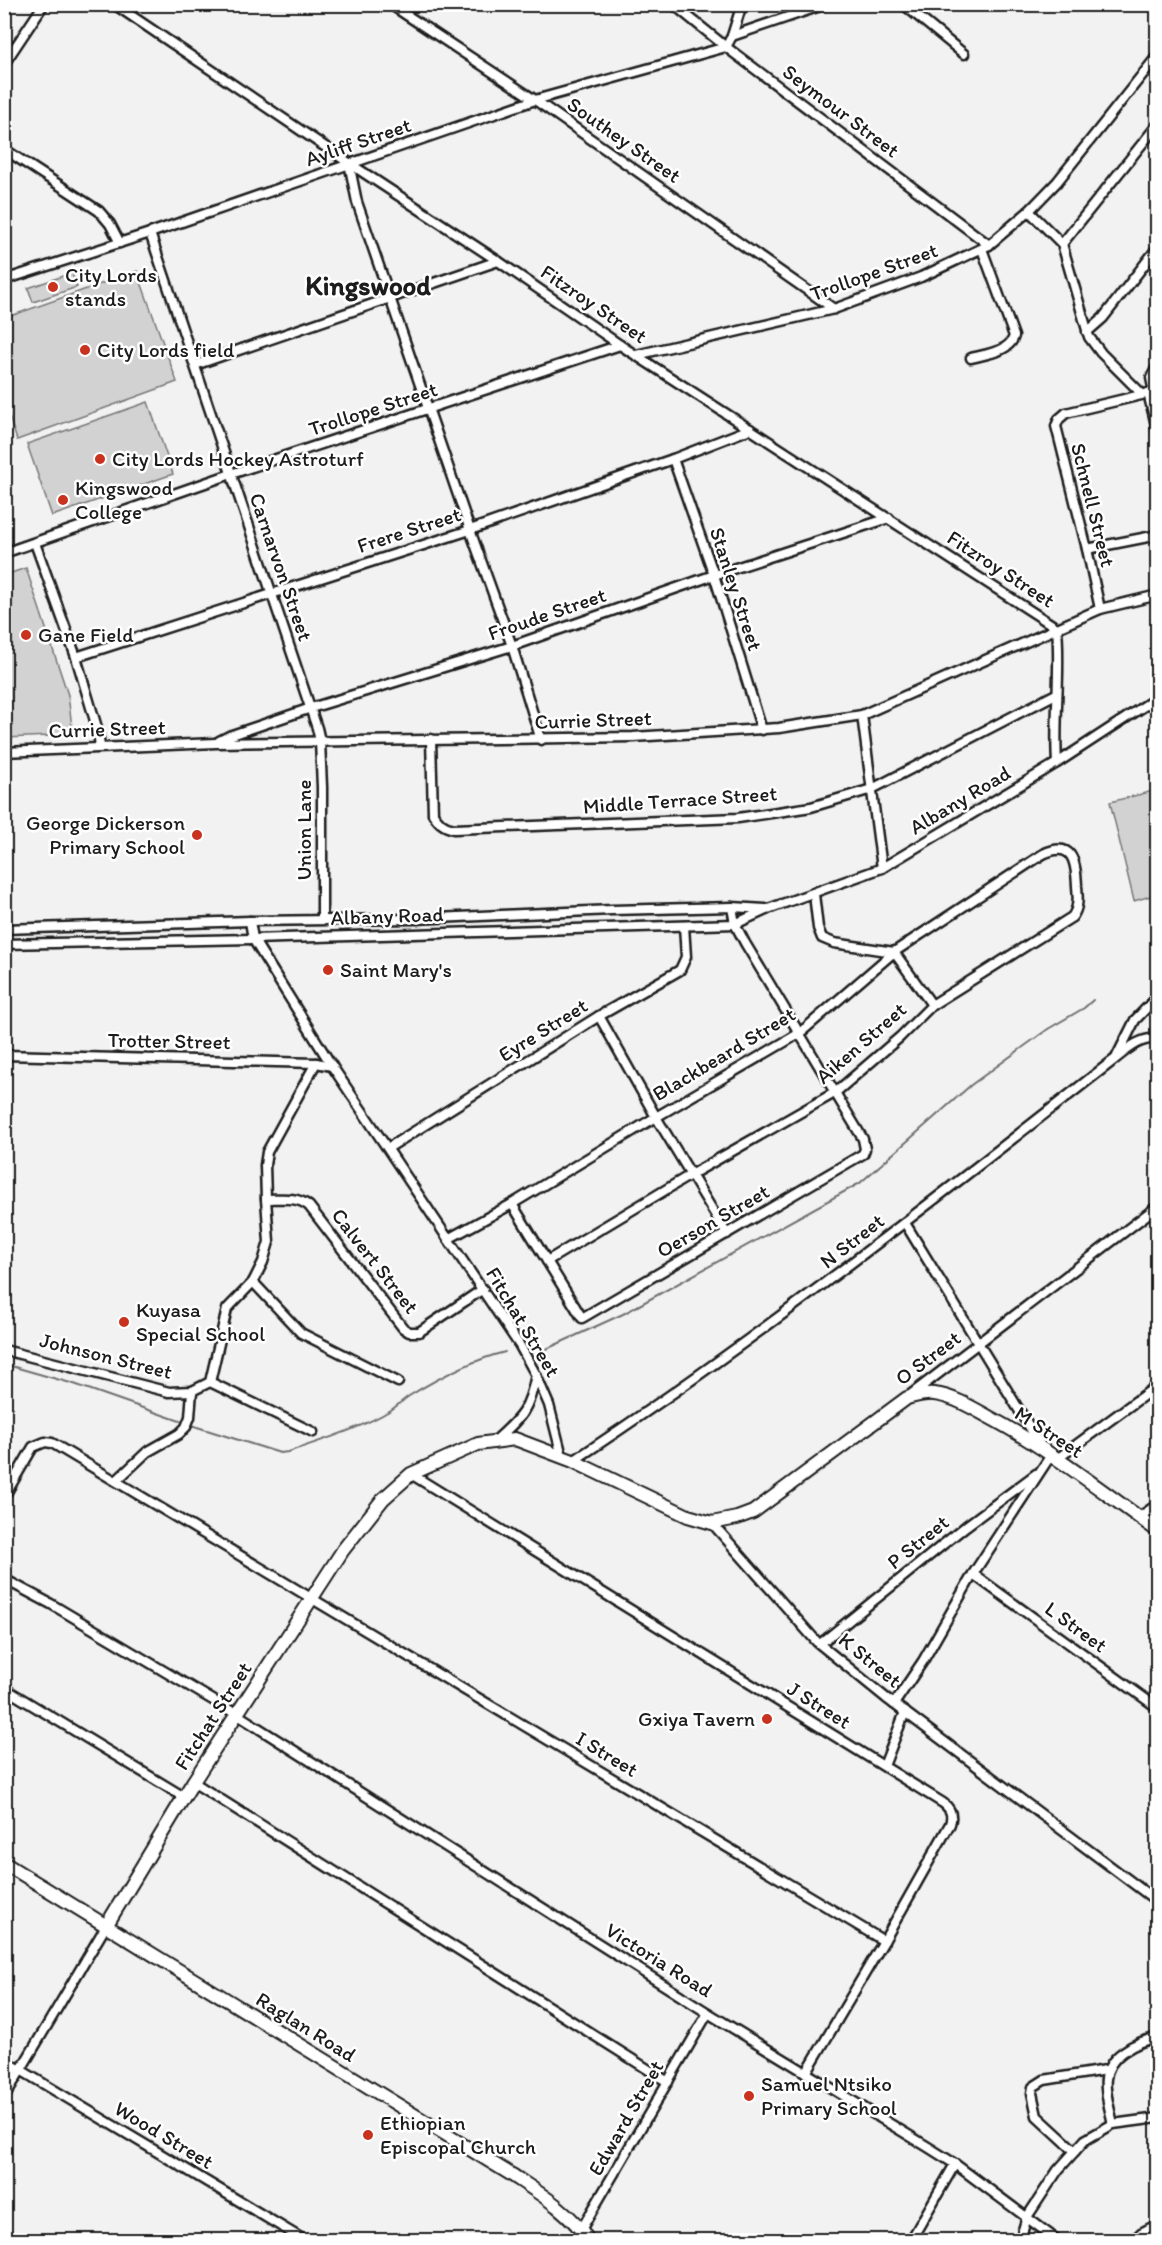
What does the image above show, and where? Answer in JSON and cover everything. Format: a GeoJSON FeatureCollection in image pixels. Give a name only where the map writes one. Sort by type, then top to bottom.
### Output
{"type":"FeatureCollection","features":[{"type":"Feature","properties":{"kind":"street"},"geometry":{"type":"LineString","coordinates":[[4,64],[44,4]]}},
{"type":"Feature","properties":{"kind":"street","name":"Fitzroy Street"},"geometry":{"type":"LineString","coordinates":[[114,4],[620,345],[1057,628]]}},
{"type":"Feature","properties":{"kind":"street","name":"Southey Street"},"geometry":{"type":"LineString","coordinates":[[390,4],[535,100],[834,309]]}},
{"type":"Feature","properties":{"kind":"street","name":"Seymour Street"},"geometry":{"type":"LineString","coordinates":[[673,4],[985,247]]}},
{"type":"Feature","properties":{"kind":"street"},"geometry":{"type":"LineString","coordinates":[[726,47],[742,4]]}},
{"type":"Feature","properties":{"kind":"street"},"geometry":{"type":"LineString","coordinates":[[732,36],[826,4]]}},
{"type":"Feature","properties":{"kind":"street"},"geometry":{"type":"LineString","coordinates":[[903,4],[964,54]]}},
{"type":"Feature","properties":{"kind":"street","name":"Ayliff Street"},"geometry":{"type":"LineString","coordinates":[[4,280],[150,233],[535,100],[726,47]]}},
{"type":"Feature","properties":{"kind":"street","name":"Trollope Street"},"geometry":{"type":"LineString","coordinates":[[636,355],[834,309],[921,277],[985,247],[1029,211],[1064,173],[1158,55]]}},
{"type":"Feature","properties":{"kind":"street"},"geometry":{"type":"LineString","coordinates":[[1062,244],[1158,124]]}},
{"type":"Feature","properties":{"kind":"street"},"geometry":{"type":"LineString","coordinates":[[4,149],[99,211],[110,224],[120,243]]}},
{"type":"Feature","properties":{"kind":"street"},"geometry":{"type":"LineString","coordinates":[[349,164],[357,202],[512,646],[541,740]]}},
{"type":"Feature","properties":{"kind":"street"},"geometry":{"type":"LineString","coordinates":[[1029,211],[1062,244],[1087,332],[1101,353],[1150,393]]}},
{"type":"Feature","properties":{"kind":"street","name":"Carnarvon Street"},"geometry":{"type":"LineString","coordinates":[[150,233],[311,708],[320,741]]}},
{"type":"Feature","properties":{"kind":"street"},"geometry":{"type":"LineString","coordinates":[[971,358],[1006,347],[1012,342],[1014,336],[985,247]]}},
{"type":"Feature","properties":{"kind":"street"},"geometry":{"type":"LineString","coordinates":[[1087,332],[1103,318],[1158,247]]}},
{"type":"Feature","properties":{"kind":"street"},"geometry":{"type":"LineString","coordinates":[[195,365],[498,261]]}},
{"type":"Feature","properties":{"kind":"street","name":"Trollope Street"},"geometry":{"type":"LineString","coordinates":[[4,553],[231,474],[620,345]]}},
{"type":"Feature","properties":{"kind":"street"},"geometry":{"type":"LineString","coordinates":[[1158,365],[1151,378],[1150,393],[1158,433]]}},
{"type":"Feature","properties":{"kind":"street","name":"Schnell Street"},"geometry":{"type":"LineString","coordinates":[[1100,609],[1056,426],[1059,419],[1066,413],[1150,393]]}},
{"type":"Feature","properties":{"kind":"street","name":"Frere Street"},"geometry":{"type":"LineString","coordinates":[[76,657],[470,530],[673,459],[750,429]]}},
{"type":"Feature","properties":{"kind":"street","name":"Stanley Street"},"geometry":{"type":"LineString","coordinates":[[673,459],[714,575],[762,730]]}},
{"type":"Feature","properties":{"kind":"street","name":"Froude Street"},"geometry":{"type":"LineString","coordinates":[[216,743],[229,736],[311,708],[512,646],[714,575],[889,518]]}},
{"type":"Feature","properties":{"kind":"street"},"geometry":{"type":"LineString","coordinates":[[1087,549],[1158,535]]}},
{"type":"Feature","properties":{"kind":"street"},"geometry":{"type":"LineString","coordinates":[[35,543],[76,657],[98,731],[100,747]]}},
{"type":"Feature","properties":{"kind":"street","name":"Currie Street"},"geometry":{"type":"LineString","coordinates":[[4,752],[216,743],[431,739],[541,740],[762,730],[862,715],[1100,609],[1158,595]]}},
{"type":"Feature","properties":{"kind":"street"},"geometry":{"type":"LineString","coordinates":[[1057,628],[1059,650],[1056,694],[1057,763]]}},
{"type":"Feature","properties":{"kind":"street","name":"Middle Terrace Street"},"geometry":{"type":"LineString","coordinates":[[431,739],[433,814],[440,824],[454,829],[738,818],[811,807],[872,789],[1056,694]]}},
{"type":"Feature","properties":{"kind":"street","name":"Albany Road"},"geometry":{"type":"LineString","coordinates":[[4,944],[253,939],[735,924],[768,909],[882,868],[1057,763],[1158,697]]}},
{"type":"Feature","properties":{"kind":"street"},"geometry":{"type":"LineString","coordinates":[[862,715],[882,868]]}},
{"type":"Feature","properties":{"kind":"street","name":"Union Lane"},"geometry":{"type":"LineString","coordinates":[[320,741],[322,919]]}},
{"type":"Feature","properties":{"kind":"street","name":"Blackbeard Street"},"geometry":{"type":"LineString","coordinates":[[448,1239],[512,1204],[800,1033],[894,952],[1043,854],[1058,850],[1068,852]]}},
{"type":"Feature","properties":{"kind":"street","name":"Aiken Street"},"geometry":{"type":"LineString","coordinates":[[547,1261],[692,1174],[836,1092],[900,1037],[932,1005],[1072,918],[1078,902],[1077,871],[1073,857],[1068,852]]}},
{"type":"Feature","properties":{"kind":"street"},"geometry":{"type":"LineString","coordinates":[[813,894],[818,928],[822,938],[834,943],[894,952],[932,1005]]}},
{"type":"Feature","properties":{"kind":"street"},"geometry":{"type":"LineString","coordinates":[[732,907],[735,924],[836,1092]]}},
{"type":"Feature","properties":{"kind":"street","name":"Albany Road"},"geometry":{"type":"LineString","coordinates":[[4,929],[322,919],[416,919],[612,910],[732,907],[768,909]]}},
{"type":"Feature","properties":{"kind":"street"},"geometry":{"type":"LineString","coordinates":[[612,910],[612,927]]}},
{"type":"Feature","properties":{"kind":"street"},"geometry":{"type":"LineString","coordinates":[[416,919],[417,933]]}},
{"type":"Feature","properties":{"kind":"street","name":"Fitchat Street"},"geometry":{"type":"LineString","coordinates":[[250,921],[253,939],[332,1066],[483,1289],[536,1374],[568,1459]]}},
{"type":"Feature","properties":{"kind":"street"},"geometry":{"type":"LineString","coordinates":[[150,925],[152,940]]}},
{"type":"Feature","properties":{"kind":"street","name":"Eyre Street"},"geometry":{"type":"LineString","coordinates":[[388,1148],[599,1016],[680,969],[686,957],[684,926]]}},
{"type":"Feature","properties":{"kind":"street"},"geometry":{"type":"LineString","coordinates":[[55,927],[56,943]]}},
{"type":"Feature","properties":{"kind":"street"},"geometry":{"type":"LineString","coordinates":[[1116,1059],[1135,1020],[1158,996]]}},
{"type":"Feature","properties":{"kind":"street"},"geometry":{"type":"LineString","coordinates":[[599,1016],[656,1117],[727,1234]]}},
{"type":"Feature","properties":{"kind":"street","name":"N Street"},"geometry":{"type":"LineString","coordinates":[[568,1459],[639,1418],[809,1296],[1116,1059],[1145,1039],[1158,1040]]}},
{"type":"Feature","properties":{"kind":"street","name":"Trotter Street"},"geometry":{"type":"LineString","coordinates":[[4,1055],[316,1063],[332,1066]]}},
{"type":"Feature","properties":{"kind":"street"},"geometry":{"type":"LineString","coordinates":[[313,1432],[210,1382],[227,1309],[253,1282],[263,1262],[269,1242],[265,1165],[267,1152],[316,1063]]}},
{"type":"Feature","properties":{"kind":"street","name":"Oerson Street"},"geometry":{"type":"LineString","coordinates":[[547,1261],[582,1318],[727,1234],[862,1154],[865,1149],[863,1139],[836,1092]]}},
{"type":"Feature","properties":{"kind":"street","name":"Calvert Street"},"geometry":{"type":"LineString","coordinates":[[266,1199],[302,1200],[309,1206],[409,1332],[419,1332],[483,1289]]}},
{"type":"Feature","properties":{"kind":"street"},"geometry":{"type":"LineString","coordinates":[[512,1204],[547,1261]]}},
{"type":"Feature","properties":{"kind":"street","name":"O Street"},"geometry":{"type":"LineString","coordinates":[[712,1523],[737,1518],[766,1504],[980,1344],[1158,1206]]}},
{"type":"Feature","properties":{"kind":"street"},"geometry":{"type":"LineString","coordinates":[[905,1223],[1050,1454]]}},
{"type":"Feature","properties":{"kind":"street"},"geometry":{"type":"LineString","coordinates":[[253,1282],[301,1333],[398,1382]]}},
{"type":"Feature","properties":{"kind":"street","name":"Johnson Street"},"geometry":{"type":"LineString","coordinates":[[4,1350],[169,1392],[192,1390],[210,1382]]}},
{"type":"Feature","properties":{"kind":"street"},"geometry":{"type":"LineString","coordinates":[[496,1440],[519,1419],[531,1399],[536,1374]]}},
{"type":"Feature","properties":{"kind":"street","name":"P Street"},"geometry":{"type":"LineString","coordinates":[[894,1704],[923,1661],[973,1574],[1050,1454],[1158,1385]]}},
{"type":"Feature","properties":{"kind":"street"},"geometry":{"type":"LineString","coordinates":[[116,1481],[147,1452],[179,1434],[186,1427],[190,1417],[192,1390]]}},
{"type":"Feature","properties":{"kind":"street","name":"M Street"},"geometry":{"type":"LineString","coordinates":[[907,1398],[934,1394],[975,1409],[1050,1454],[1158,1532]]}},
{"type":"Feature","properties":{"kind":"street","name":"Fitchat Street"},"geometry":{"type":"LineString","coordinates":[[106,1926],[193,1782],[311,1598],[369,1514],[383,1499],[411,1474],[465,1449],[496,1440],[515,1439],[568,1459]]}},
{"type":"Feature","properties":{"kind":"street","name":"I Street"},"geometry":{"type":"LineString","coordinates":[[4,1497],[33,1447],[45,1442],[62,1448],[884,1941]]}},
{"type":"Feature","properties":{"kind":"street","name":"K Street"},"geometry":{"type":"LineString","coordinates":[[568,1459],[688,1515],[712,1523],[820,1644],[894,1704],[1158,1902]]}},
{"type":"Feature","properties":{"kind":"street","name":"P Street"},"geometry":{"type":"LineString","coordinates":[[820,1644],[966,1526],[1041,1470]]}},
{"type":"Feature","properties":{"kind":"street","name":"J Street"},"geometry":{"type":"LineString","coordinates":[[411,1474],[884,1766],[943,1803],[950,1810],[952,1818],[884,1941],[806,2073]]}},
{"type":"Feature","properties":{"kind":"street"},"geometry":{"type":"LineString","coordinates":[[1138,1518],[1158,1504]]}},
{"type":"Feature","properties":{"kind":"street","name":"L Street"},"geometry":{"type":"LineString","coordinates":[[973,1574],[1158,1708]]}},
{"type":"Feature","properties":{"kind":"street","name":"Victoria Road"},"geometry":{"type":"LineString","coordinates":[[4,1579],[51,1604],[238,1715],[708,2013],[954,2164],[1057,2241]]}},
{"type":"Feature","properties":{"kind":"street"},"geometry":{"type":"LineString","coordinates":[[4,1688],[184,1797]]}},
{"type":"Feature","properties":{"kind":"street"},"geometry":{"type":"LineString","coordinates":[[884,1766],[905,1712]]}},
{"type":"Feature","properties":{"kind":"street"},"geometry":{"type":"LineString","coordinates":[[193,1782],[668,2082]]}},
{"type":"Feature","properties":{"kind":"street","name":"Raglan Road"},"geometry":{"type":"LineString","coordinates":[[4,1863],[512,2175],[540,2194],[582,2237]]}},
{"type":"Feature","properties":{"kind":"street"},"geometry":{"type":"LineString","coordinates":[[4,2098],[106,1926]]}},
{"type":"Feature","properties":{"kind":"street","name":"Edward Street"},"geometry":{"type":"LineString","coordinates":[[582,2237],[708,2013]]}},
{"type":"Feature","properties":{"kind":"street"},"geometry":{"type":"LineString","coordinates":[[1113,2124],[1106,2091],[1106,2070],[1114,2058],[1131,2046],[1158,2038]]}},
{"type":"Feature","properties":{"kind":"street","name":"Wood Street"},"geometry":{"type":"LineString","coordinates":[[4,2060],[304,2241]]}},
{"type":"Feature","properties":{"kind":"street"},"geometry":{"type":"LineString","coordinates":[[1075,2151],[1037,2116],[1033,2087],[1044,2080],[1106,2070]]}},
{"type":"Feature","properties":{"kind":"street"},"geometry":{"type":"LineString","coordinates":[[1020,2241],[1027,2217],[1058,2170],[1085,2140],[1113,2124],[1158,2118]]}},
{"type":"Feature","properties":{"kind":"street"},"geometry":{"type":"LineString","coordinates":[[911,2241],[954,2164]]}},
{"type":"Feature","properties":{"kind":"street"},"geometry":{"type":"LineString","coordinates":[[1134,2241],[1141,2233],[1158,2224]]}},
{"type":"Feature","properties":{"kind":"shaded area","name":"City Lords field"},"geometry":{"type":"Polygon","coordinates":[[[137,271],[177,382],[17,440],[5,405],[5,318],[137,271]]]}},
{"type":"Feature","properties":{"kind":"shaded area","name":"City Lords stands"},"geometry":{"type":"Polygon","coordinates":[[[72,273],[77,287],[33,302],[28,288],[72,273]]]}},
{"type":"Feature","properties":{"kind":"shaded area","name":"City Lords Hockey Astroturf"},"geometry":{"type":"Polygon","coordinates":[[[148,402],[173,474],[52,516],[27,444],[148,402]]]}},
{"type":"Feature","properties":{"kind":"shaded area","name":"Gane Field"},"geometry":{"type":"Polygon","coordinates":[[[26,568],[68,695],[73,735],[5,738],[5,575],[26,568]]]}},
{"type":"Feature","properties":{"kind":"shaded area"},"geometry":{"type":"Polygon","coordinates":[[[1157,790],[1157,894],[1134,901],[1110,802],[1157,790]]]}},
{"type":"Feature","properties":{"kind":"waterway"},"geometry":{"type":"LineString","coordinates":[[542,1351],[623,1314],[860,1183],[971,1085],[1048,1029],[1084,1008],[1093,1000]]}},
{"type":"Feature","properties":{"kind":"waterway"},"geometry":{"type":"LineString","coordinates":[[194,1426],[280,1453],[288,1452],[367,1423],[443,1376],[505,1352]]}},
{"type":"Feature","properties":{"kind":"waterway"},"geometry":{"type":"LineString","coordinates":[[4,1364],[74,1384],[180,1421]]}},
{"type":"Feature","properties":{"kind":"place","name":"City Lords stands"},"geometry":{"type":"Point","coordinates":[53,287]}},
{"type":"Feature","properties":{"kind":"place","name":"City Lords field"},"geometry":{"type":"Point","coordinates":[85,350]}},
{"type":"Feature","properties":{"kind":"place","name":"City Lords Hockey Astroturf"},"geometry":{"type":"Point","coordinates":[100,459]}},
{"type":"Feature","properties":{"kind":"place","name":"Kingswood College"},"geometry":{"type":"Point","coordinates":[63,500]}},
{"type":"Feature","properties":{"kind":"place","name":"Gane Field"},"geometry":{"type":"Point","coordinates":[26,635]}},
{"type":"Feature","properties":{"kind":"place","name":"George Dickerson Primary School"},"geometry":{"type":"Point","coordinates":[197,835]}},
{"type":"Feature","properties":{"kind":"place","name":"Saint Mary's"},"geometry":{"type":"Point","coordinates":[328,970]}},
{"type":"Feature","properties":{"kind":"place","name":"Kuyasa Special School"},"geometry":{"type":"Point","coordinates":[124,1322]}},
{"type":"Feature","properties":{"kind":"place","name":"Gxiya Tavern"},"geometry":{"type":"Point","coordinates":[767,1719]}},
{"type":"Feature","properties":{"kind":"place","name":"Samuel Ntsiko Primary School"},"geometry":{"type":"Point","coordinates":[749,2096]}},
{"type":"Feature","properties":{"kind":"place","name":"Ethiopian Episcopal Church"},"geometry":{"type":"Point","coordinates":[368,2135]}},
{"type":"Feature","properties":{"kind":"district","name":"Kingswood"},"geometry":{"type":"Point","coordinates":[368,286]}}]}
